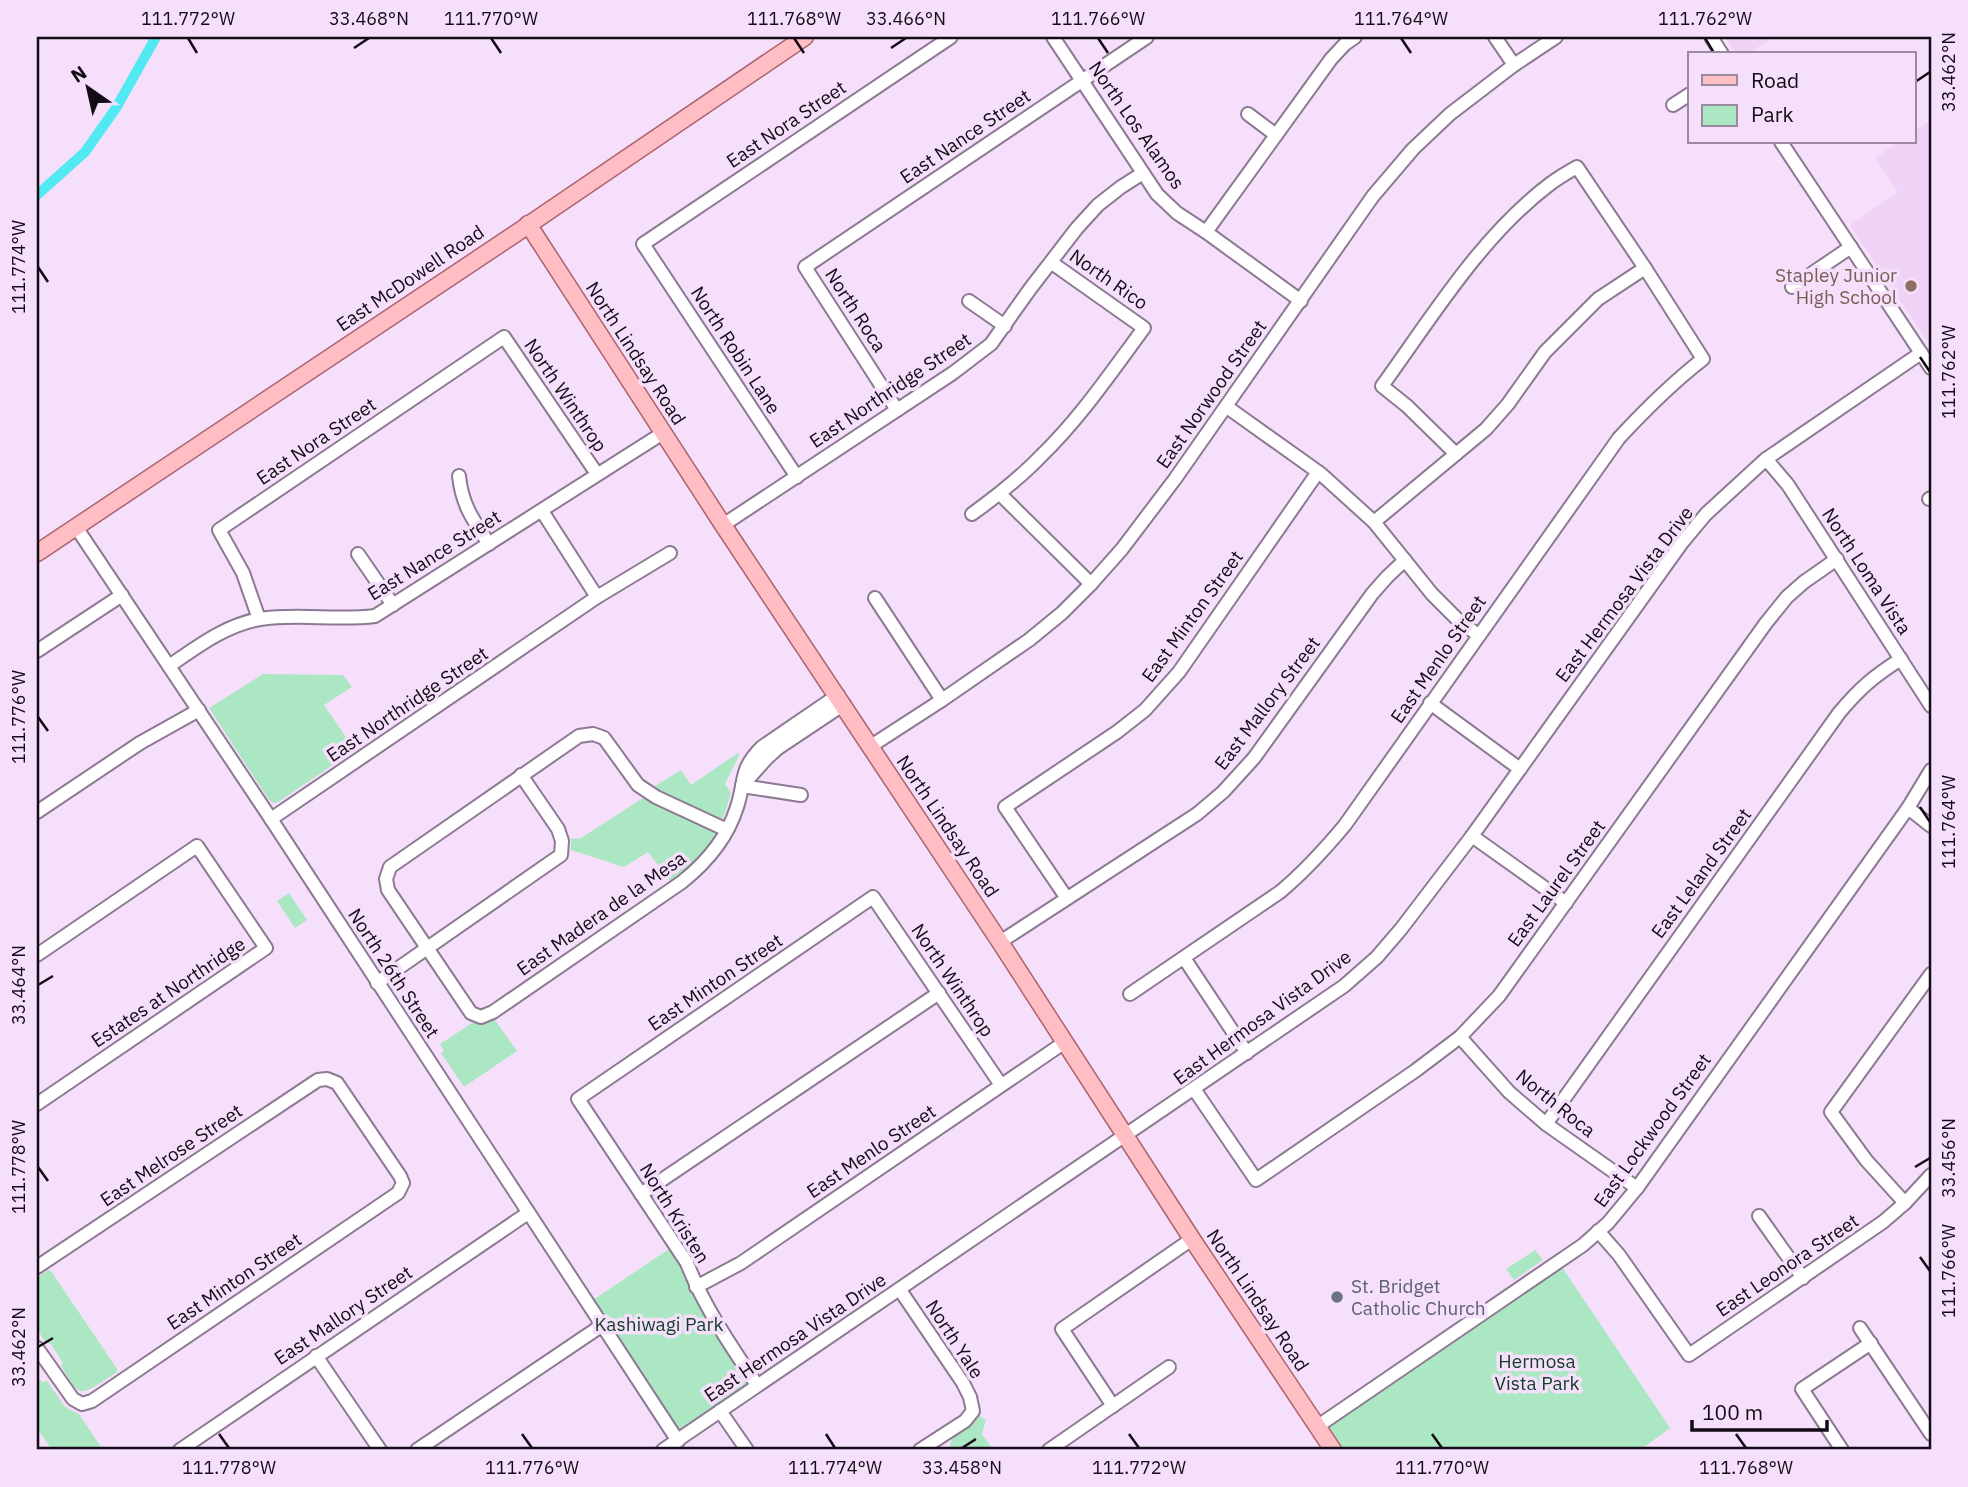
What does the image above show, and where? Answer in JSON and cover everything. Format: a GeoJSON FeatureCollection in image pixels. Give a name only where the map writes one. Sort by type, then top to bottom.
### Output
{"type":"FeatureCollection","features":[{"type":"Feature","properties":{"kind":"main road","name":"East McDowell Road"},"geometry":{"type":"LineString","coordinates":[[37,553],[805,37]]}},
{"type":"Feature","properties":{"kind":"main road","name":"North Lindsay Road"},"geometry":{"type":"LineString","coordinates":[[528,224],[723,525],[841,700],[1192,1239],[1333,1450]]}},
{"type":"Feature","properties":{"kind":"street","name":"East Nora Street"},"geometry":{"type":"LineString","coordinates":[[643,244],[951,37]]}},
{"type":"Feature","properties":{"kind":"street","name":"North Los Alamos"},"geometry":{"type":"LineString","coordinates":[[1054,37],[1157,194],[1177,213],[1301,301]]}},
{"type":"Feature","properties":{"kind":"street","name":"East Nance Street"},"geometry":{"type":"LineString","coordinates":[[805,267],[1147,37]]}},
{"type":"Feature","properties":{"kind":"street"},"geometry":{"type":"LineString","coordinates":[[1206,232],[1331,59],[1355,37]]}},
{"type":"Feature","properties":{"kind":"street"},"geometry":{"type":"LineString","coordinates":[[1495,37],[1514,65]]}},
{"type":"Feature","properties":{"kind":"street","name":"East Norwood Street"},"geometry":{"type":"LineString","coordinates":[[871,746],[1029,640],[1091,584],[1122,550],[1227,407],[1373,196],[1413,149],[1450,114],[1556,37]]}},
{"type":"Feature","properties":{"kind":"street"},"geometry":{"type":"LineString","coordinates":[[1711,37],[1721,52]]}},
{"type":"Feature","properties":{"kind":"street"},"geometry":{"type":"LineString","coordinates":[[1673,105],[1688,95]]}},
{"type":"Feature","properties":{"kind":"street"},"geometry":{"type":"LineString","coordinates":[[1248,114],[1276,135]]}},
{"type":"Feature","properties":{"kind":"street"},"geometry":{"type":"LineString","coordinates":[[1782,144],[1931,369]]}},
{"type":"Feature","properties":{"kind":"street"},"geometry":{"type":"LineString","coordinates":[[1374,522],[1456,454],[1486,429],[1508,404],[1545,352],[1598,299],[1645,268],[1577,167],[1550,184],[1514,216],[1476,258],[1382,386],[1407,406],[1456,454]]}},
{"type":"Feature","properties":{"kind":"street","name":"East Northridge Street"},"geometry":{"type":"LineString","coordinates":[[723,525],[972,360],[991,344],[1030,289],[1098,205],[1143,173]]}},
{"type":"Feature","properties":{"kind":"street","name":"North Robin Lane"},"geometry":{"type":"LineString","coordinates":[[643,244],[797,477]]}},
{"type":"Feature","properties":{"kind":"street"},"geometry":{"type":"LineString","coordinates":[[1792,287],[1851,247]]}},
{"type":"Feature","properties":{"kind":"street","name":"North Rico"},"geometry":{"type":"LineString","coordinates":[[1000,494],[1043,454],[1086,404],[1144,328],[1052,262]]}},
{"type":"Feature","properties":{"kind":"street","name":"North Roca"},"geometry":{"type":"LineString","coordinates":[[805,267],[897,410]]}},
{"type":"Feature","properties":{"kind":"street","name":"East Menlo Street"},"geometry":{"type":"LineString","coordinates":[[1130,994],[1280,892],[1313,861],[1345,825],[1619,438],[1653,403],[1703,359],[1645,268]]}},
{"type":"Feature","properties":{"kind":"street"},"geometry":{"type":"LineString","coordinates":[[969,301],[1005,326]]}},
{"type":"Feature","properties":{"kind":"street","name":"East Nora Street"},"geometry":{"type":"LineString","coordinates":[[259,619],[243,573],[219,530],[504,337]]}},
{"type":"Feature","properties":{"kind":"street","name":"North Winthrop"},"geometry":{"type":"LineString","coordinates":[[504,337],[597,474]]}},
{"type":"Feature","properties":{"kind":"street","name":"East Hermosa Vista Drive"},"geometry":{"type":"LineString","coordinates":[[663,1450],[1344,986],[1377,957],[1401,929],[1472,836],[1681,544],[1706,514],[1766,460],[1921,353]]}},
{"type":"Feature","properties":{"kind":"street"},"geometry":{"type":"LineString","coordinates":[[1227,407],[1318,472],[1374,522],[1432,594],[1478,635]]}},
{"type":"Feature","properties":{"kind":"street","name":"East Nance Street"},"geometry":{"type":"LineString","coordinates":[[169,666],[208,639],[232,627],[259,619],[354,619],[375,616],[663,433]]}},
{"type":"Feature","properties":{"kind":"street","name":"North Loma Vista"},"geometry":{"type":"LineString","coordinates":[[1766,460],[1788,485],[1931,706]]}},
{"type":"Feature","properties":{"kind":"street","name":"East Minton Street"},"geometry":{"type":"LineString","coordinates":[[1066,897],[1005,807],[1117,732],[1145,710],[1179,672],[1318,472]]}},
{"type":"Feature","properties":{"kind":"street"},"geometry":{"type":"LineString","coordinates":[[458,476],[461,495],[489,544]]}},
{"type":"Feature","properties":{"kind":"street"},"geometry":{"type":"LineString","coordinates":[[972,514],[1000,494],[1091,584]]}},
{"type":"Feature","properties":{"kind":"street"},"geometry":{"type":"LineString","coordinates":[[542,511],[597,597]]}},
{"type":"Feature","properties":{"kind":"street","name":"North 26th Street"},"geometry":{"type":"LineString","coordinates":[[76,527],[271,819],[678,1441]]}},
{"type":"Feature","properties":{"kind":"street","name":"East Northridge Street"},"geometry":{"type":"LineString","coordinates":[[271,819],[597,597],[670,553]]}},
{"type":"Feature","properties":{"kind":"street"},"geometry":{"type":"LineString","coordinates":[[358,554],[393,605]]}},
{"type":"Feature","properties":{"kind":"street","name":"East Laurel Street"},"geometry":{"type":"LineString","coordinates":[[1194,1089],[1256,1180],[1460,1037],[1499,996],[1766,623],[1787,597],[1837,559]]}},
{"type":"Feature","properties":{"kind":"street","name":"East Mallory Street"},"geometry":{"type":"LineString","coordinates":[[1000,942],[1197,814],[1223,792],[1254,758],[1372,594],[1405,561]]}},
{"type":"Feature","properties":{"kind":"street"},"geometry":{"type":"LineString","coordinates":[[37,651],[122,595]]}},
{"type":"Feature","properties":{"kind":"street"},"geometry":{"type":"LineString","coordinates":[[875,598],[942,700]]}},
{"type":"Feature","properties":{"kind":"street","name":"East Leland Street"},"geometry":{"type":"LineString","coordinates":[[1546,1124],[1839,713],[1857,691],[1901,659]]}},
{"type":"Feature","properties":{"kind":"street","name":"East Madera de la Mesa"},"geometry":{"type":"LineString","coordinates":[[428,948],[471,1013],[481,1017],[493,1012],[701,867],[716,851],[727,831],[742,786],[778,748],[841,700]]}},
{"type":"Feature","properties":{"kind":"street"},"geometry":{"type":"LineString","coordinates":[[1430,703],[1520,769]]}},
{"type":"Feature","properties":{"kind":"street"},"geometry":{"type":"LineString","coordinates":[[37,812],[140,743],[199,710]]}},
{"type":"Feature","properties":{"kind":"street"},"geometry":{"type":"LineString","coordinates":[[428,948],[388,890],[386,878],[390,867],[579,736],[593,734],[604,738],[638,785],[656,797],[727,831]]}},
{"type":"Feature","properties":{"kind":"street","name":"East Lockwood Street"},"geometry":{"type":"LineString","coordinates":[[1318,1426],[1575,1250],[1608,1223],[1637,1188],[1908,808],[1931,770]]}},
{"type":"Feature","properties":{"kind":"street"},"geometry":{"type":"LineString","coordinates":[[377,983],[561,855],[562,841],[558,829],[521,775]]}},
{"type":"Feature","properties":{"kind":"street"},"geometry":{"type":"LineString","coordinates":[[742,786],[801,795]]}},
{"type":"Feature","properties":{"kind":"street"},"geometry":{"type":"LineString","coordinates":[[1908,808],[1931,826]]}},
{"type":"Feature","properties":{"kind":"street"},"geometry":{"type":"LineString","coordinates":[[1472,836],[1566,903]]}},
{"type":"Feature","properties":{"kind":"street","name":"Estates at Northridge"},"geometry":{"type":"LineString","coordinates":[[37,955],[197,846],[266,948],[37,1104]]}},
{"type":"Feature","properties":{"kind":"street","name":"North Winthrop"},"geometry":{"type":"LineString","coordinates":[[873,897],[1001,1086]]}},
{"type":"Feature","properties":{"kind":"street","name":"East Minton Street"},"geometry":{"type":"LineString","coordinates":[[578,1099],[873,897]]}},
{"type":"Feature","properties":{"kind":"street"},"geometry":{"type":"LineString","coordinates":[[1184,958],[1247,1053]]}},
{"type":"Feature","properties":{"kind":"street"},"geometry":{"type":"LineString","coordinates":[[1905,1203],[1866,1160],[1831,1112],[1931,974]]}},
{"type":"Feature","properties":{"kind":"street"},"geometry":{"type":"LineString","coordinates":[[641,1194],[939,993]]}},
{"type":"Feature","properties":{"kind":"street","name":"North Roca"},"geometry":{"type":"LineString","coordinates":[[1460,1037],[1509,1092],[1546,1124],[1637,1188]]}},
{"type":"Feature","properties":{"kind":"street","name":"East Menlo Street"},"geometry":{"type":"LineString","coordinates":[[696,1287],[741,1263],[1065,1042]]}},
{"type":"Feature","properties":{"kind":"street","name":"East Melrose Street"},"geometry":{"type":"LineString","coordinates":[[37,1267],[318,1080],[327,1079],[338,1083],[403,1183]]}},
{"type":"Feature","properties":{"kind":"street","name":"North Kristen"},"geometry":{"type":"LineString","coordinates":[[578,1099],[687,1262],[696,1287],[757,1385]]}},
{"type":"Feature","properties":{"kind":"street","name":"East Leonora Street"},"geometry":{"type":"LineString","coordinates":[[1598,1231],[1619,1255],[1689,1355],[1883,1222],[1931,1175]]}},
{"type":"Feature","properties":{"kind":"street","name":"East Minton Street"},"geometry":{"type":"LineString","coordinates":[[42,1366],[72,1399],[82,1404],[92,1401],[387,1201],[398,1193],[403,1183]]}},
{"type":"Feature","properties":{"kind":"street","name":"East Mallory Street"},"geometry":{"type":"LineString","coordinates":[[180,1450],[528,1213]]}},
{"type":"Feature","properties":{"kind":"street"},"geometry":{"type":"LineString","coordinates":[[1759,1216],[1803,1278]]}},
{"type":"Feature","properties":{"kind":"street"},"geometry":{"type":"LineString","coordinates":[[1113,1406],[1062,1329],[1192,1239]]}},
{"type":"Feature","properties":{"kind":"street","name":"North Yale"},"geometry":{"type":"LineString","coordinates":[[900,1290],[970,1397],[973,1412],[938,1445]]}},
{"type":"Feature","properties":{"kind":"street"},"geometry":{"type":"LineString","coordinates":[[417,1450],[601,1326]]}},
{"type":"Feature","properties":{"kind":"street"},"geometry":{"type":"LineString","coordinates":[[1860,1328],[1931,1434]]}},
{"type":"Feature","properties":{"kind":"street"},"geometry":{"type":"LineString","coordinates":[[1842,1450],[1802,1389],[1871,1343]]}},
{"type":"Feature","properties":{"kind":"street"},"geometry":{"type":"LineString","coordinates":[[37,1348],[42,1366]]}},
{"type":"Feature","properties":{"kind":"street"},"geometry":{"type":"LineString","coordinates":[[316,1356],[380,1450]]}},
{"type":"Feature","properties":{"kind":"street"},"geometry":{"type":"LineString","coordinates":[[1049,1450],[1169,1367]]}},
{"type":"Feature","properties":{"kind":"street"},"geometry":{"type":"LineString","coordinates":[[720,1411],[747,1450]]}},
{"type":"Feature","properties":{"kind":"street"},"geometry":{"type":"LineString","coordinates":[[920,1450],[938,1445]]}},
{"type":"Feature","properties":{"kind":"shaded area"},"geometry":{"type":"Polygon","coordinates":[[[1725,37],[1774,37],[1750,52],[1736,52],[1725,37]]]}},
{"type":"Feature","properties":{"kind":"shaded area","name":"Stapley Junior High School"},"geometry":{"type":"Polygon","coordinates":[[[1931,120],[1931,347],[1850,225],[1898,192],[1875,158],[1896,144],[1916,144],[1916,131],[1931,120]]]}},
{"type":"Feature","properties":{"kind":"green space"},"geometry":{"type":"Polygon","coordinates":[[[263,674],[343,675],[352,687],[324,705],[355,750],[274,803],[269,800],[209,708],[263,674]]]}},
{"type":"Feature","properties":{"kind":"green space"},"geometry":{"type":"Polygon","coordinates":[[[738,753],[725,784],[731,793],[716,832],[693,863],[670,881],[648,852],[624,867],[571,850],[571,839],[581,838],[681,770],[691,785],[738,753]]]}},
{"type":"Feature","properties":{"kind":"green space"},"geometry":{"type":"Polygon","coordinates":[[[289,893],[307,920],[295,928],[277,901],[289,893]]]}},
{"type":"Feature","properties":{"kind":"green space"},"geometry":{"type":"Polygon","coordinates":[[[495,1020],[517,1051],[464,1087],[441,1053],[444,1050],[440,1044],[475,1021],[485,1023],[495,1020]]]}},
{"type":"Feature","properties":{"kind":"green space","name":"Kashiwagi Park"},"geometry":{"type":"Polygon","coordinates":[[[675,1245],[757,1385],[678,1441],[587,1304],[675,1245]]]}},
{"type":"Feature","properties":{"kind":"green space"},"geometry":{"type":"Polygon","coordinates":[[[1535,1250],[1543,1260],[1514,1280],[1506,1269],[1535,1250]]]}},
{"type":"Feature","properties":{"kind":"green space","name":"Hermosa Vista Park"},"geometry":{"type":"Polygon","coordinates":[[[1558,1261],[1670,1428],[1640,1450],[1333,1450],[1318,1426],[1558,1261]]]}},
{"type":"Feature","properties":{"kind":"green space"},"geometry":{"type":"Polygon","coordinates":[[[48,1270],[117,1369],[117,1372],[86,1390],[78,1390],[73,1385],[51,1344],[46,1343],[37,1329],[37,1278],[48,1270]]]}},
{"type":"Feature","properties":{"kind":"green space"},"geometry":{"type":"Polygon","coordinates":[[[37,1378],[43,1382],[47,1381],[63,1404],[79,1414],[103,1450],[52,1450],[37,1428],[37,1378]]]}},
{"type":"Feature","properties":{"kind":"green space"},"geometry":{"type":"Polygon","coordinates":[[[977,1414],[986,1420],[982,1434],[993,1450],[953,1450],[950,1446],[952,1438],[970,1426],[977,1414]]]}},
{"type":"Feature","properties":{"kind":"waterway"},"geometry":{"type":"LineString","coordinates":[[37,195],[85,152],[116,108],[156,37]]}},
{"type":"Feature","properties":{"kind":"place","name":"Stapley Junior High School"},"geometry":{"type":"Point","coordinates":[1911,286]}},
{"type":"Feature","properties":{"kind":"place","name":"St. Bridget Catholic Church"},"geometry":{"type":"Point","coordinates":[1337,1297]}}]}
